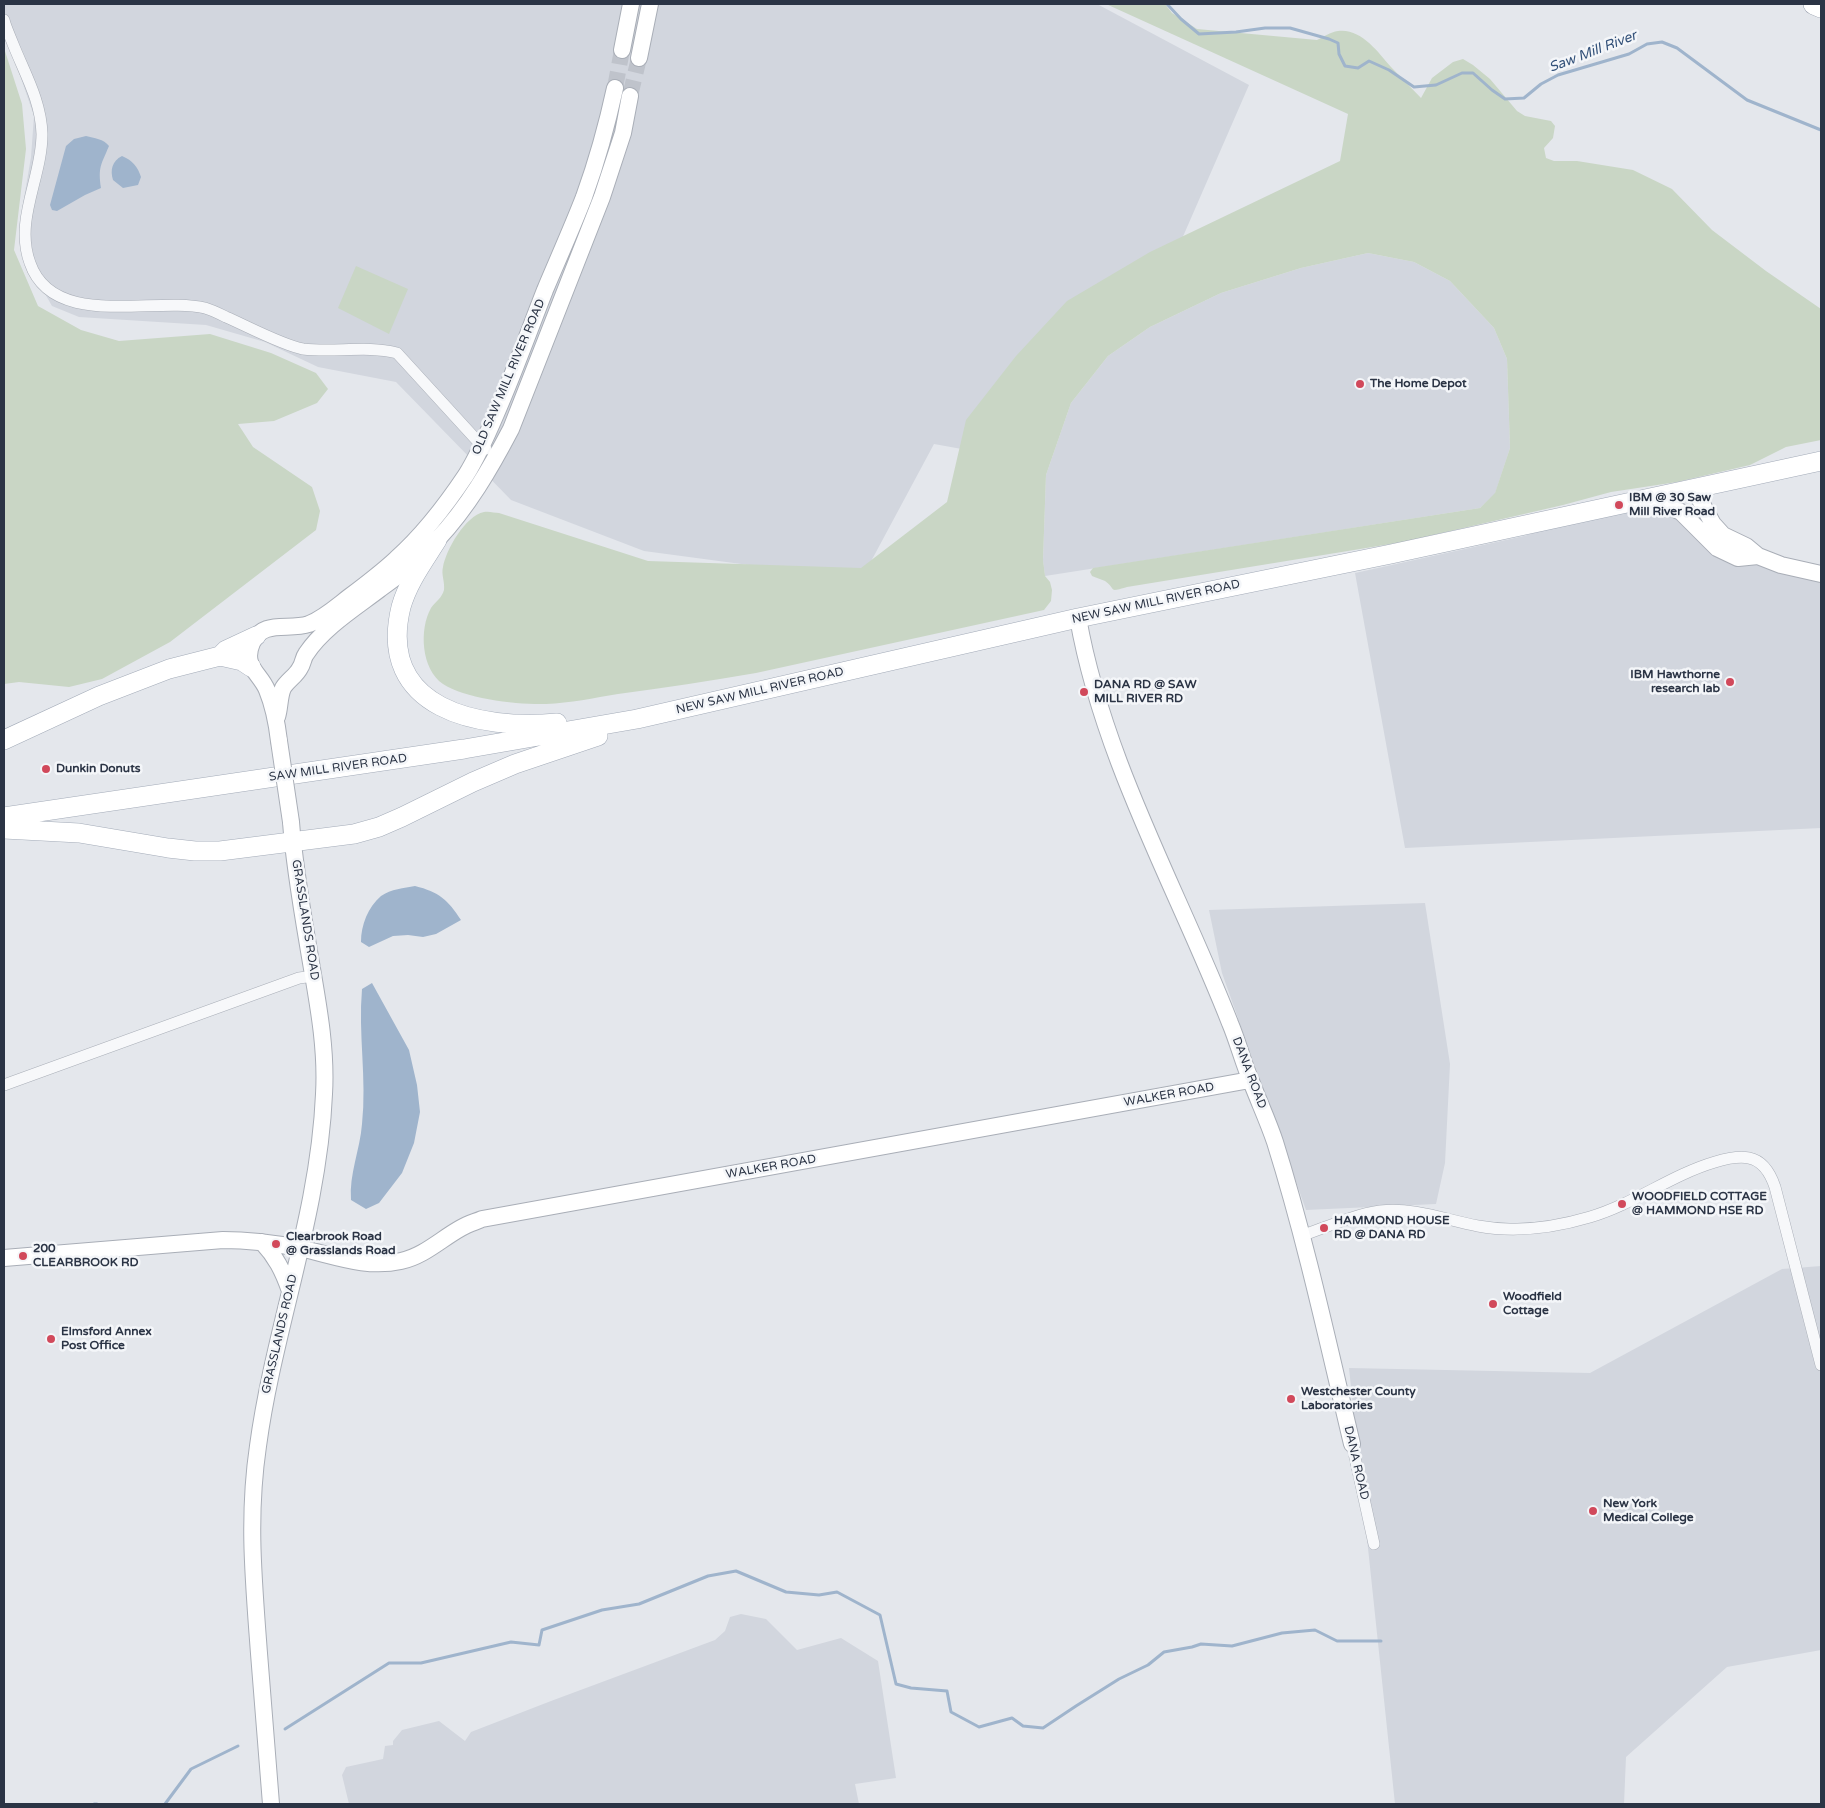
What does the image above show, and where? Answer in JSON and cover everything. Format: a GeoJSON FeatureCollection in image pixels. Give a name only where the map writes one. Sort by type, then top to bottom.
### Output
{"type":"FeatureCollection","features":[{"type":"Feature","properties":{"kind":"highway"},"geometry":{"type":"LineString","coordinates":[[1814,4],[1821,7]]}},
{"type":"Feature","properties":{"kind":"main road"},"geometry":{"type":"LineString","coordinates":[[1642,500],[1821,461]]}},
{"type":"Feature","properties":{"kind":"main road","name":"NEW SAW MILL RIVER ROAD"},"geometry":{"type":"LineString","coordinates":[[670,711],[1078,618],[1642,500]]}},
{"type":"Feature","properties":{"kind":"main road"},"geometry":{"type":"LineString","coordinates":[[437,540],[411,581],[402,606],[398,629],[398,651],[405,672],[418,689],[434,702],[456,714],[481,721],[534,725],[670,711]]}},
{"type":"Feature","properties":{"kind":"main road"},"geometry":{"type":"LineString","coordinates":[[220,656],[226,650],[256,636]]}},
{"type":"Feature","properties":{"kind":"main road"},"geometry":{"type":"LineString","coordinates":[[4,740],[136,680],[169,669],[220,656],[242,661],[256,673]]}},
{"type":"Feature","properties":{"kind":"main road"},"geometry":{"type":"LineString","coordinates":[[4,829],[79,833],[195,851],[220,851],[354,834],[379,827],[473,782],[507,768],[670,711]]}},
{"type":"Feature","properties":{"kind":"main road","name":"SAW MILL RIVER ROAD"},"geometry":{"type":"LineString","coordinates":[[4,817],[464,749],[568,732],[670,711]]}},
{"type":"Feature","properties":{"kind":"street"},"geometry":{"type":"LineString","coordinates":[[622,50],[631,4]]}},
{"type":"Feature","properties":{"kind":"street"},"geometry":{"type":"LineString","coordinates":[[639,58],[650,4]]}},
{"type":"Feature","properties":{"kind":"street"},"geometry":{"type":"LineString","coordinates":[[4,20],[34,91],[40,113],[42,134],[39,164],[25,222],[24,244],[30,265],[41,282],[55,295],[86,305],[206,308],[278,340],[302,348],[383,350],[397,354],[482,446],[498,456]]}},
{"type":"Feature","properties":{"kind":"street","name":"OLD SAW MILL RIVER ROAD"},"geometry":{"type":"LineString","coordinates":[[256,636],[268,628],[298,627],[323,617],[397,558],[443,508],[466,475],[482,446],[510,380],[584,195],[604,133],[615,88]]}},
{"type":"Feature","properties":{"kind":"street","name":"OLD SAW MILL RIVER ROAD"},"geometry":{"type":"LineString","coordinates":[[276,718],[280,709],[280,698],[283,689],[290,678],[300,669],[305,655],[344,616],[396,578],[437,540],[476,492],[498,456],[602,197],[623,133],[630,96]]}},
{"type":"Feature","properties":{"kind":"street"},"geometry":{"type":"LineString","coordinates":[[1694,489],[1690,501],[1696,528]]}},
{"type":"Feature","properties":{"kind":"street"},"geometry":{"type":"LineString","coordinates":[[1694,489],[1713,524],[1723,535],[1746,546],[1758,556],[1781,565],[1821,574]]}},
{"type":"Feature","properties":{"kind":"street"},"geometry":{"type":"LineString","coordinates":[[1642,500],[1670,507],[1681,512],[1717,548],[1738,558],[1758,556]]}},
{"type":"Feature","properties":{"kind":"street","name":"DANA ROAD"},"geometry":{"type":"LineString","coordinates":[[1078,618],[1094,689],[1108,732],[1177,900],[1231,1024],[1250,1080],[1274,1140],[1301,1236],[1352,1444],[1374,1544]]}},
{"type":"Feature","properties":{"kind":"street"},"geometry":{"type":"LineString","coordinates":[[289,628],[299,636],[305,655]]}},
{"type":"Feature","properties":{"kind":"street"},"geometry":{"type":"LineString","coordinates":[[256,636],[250,651],[256,673],[267,690],[276,718]]}},
{"type":"Feature","properties":{"kind":"street"},"geometry":{"type":"LineString","coordinates":[[256,673],[279,681],[290,678]]}},
{"type":"Feature","properties":{"kind":"street","name":"GRASSLANDS ROAD"},"geometry":{"type":"LineString","coordinates":[[270,1804],[251,1557],[251,1504],[257,1447],[267,1387],[312,1195],[325,1092],[321,1021],[292,841],[276,718]]}},
{"type":"Feature","properties":{"kind":"street"},"geometry":{"type":"LineString","coordinates":[[4,1085],[298,978],[314,976]]}},
{"type":"Feature","properties":{"kind":"street","name":"WALKER ROAD"},"geometry":{"type":"LineString","coordinates":[[4,1258],[223,1240],[262,1242],[300,1248],[358,1263],[380,1264],[402,1261],[422,1253],[461,1228],[482,1219],[1250,1080]]}},
{"type":"Feature","properties":{"kind":"street"},"geometry":{"type":"LineString","coordinates":[[1301,1236],[1346,1219],[1380,1211],[1422,1213],[1478,1226],[1505,1229],[1548,1227],[1595,1215],[1698,1168],[1723,1160],[1750,1158],[1761,1164],[1770,1174],[1775,1187],[1821,1365]]}},
{"type":"Feature","properties":{"kind":"street"},"geometry":{"type":"LineString","coordinates":[[262,1242],[275,1255],[283,1270],[290,1291]]}},
{"type":"Feature","properties":{"kind":"shaded area"},"geometry":{"type":"Polygon","coordinates":[[[4,4],[1097,4],[1249,85],[1178,248],[973,451],[934,444],[861,580],[644,551],[511,500],[396,382],[318,367],[265,342],[206,325],[79,317],[52,306],[21,252],[22,210],[31,157],[34,116],[4,29],[4,4]]]}},
{"type":"Feature","properties":{"kind":"shaded area"},"geometry":{"type":"Polygon","coordinates":[[[1368,253],[1414,262],[1450,281],[1494,328],[1507,359],[1510,448],[1495,494],[1480,508],[1045,576],[1043,560],[1046,475],[1071,403],[1108,356],[1150,327],[1221,293],[1301,268],[1368,253]]]}},
{"type":"Feature","properties":{"kind":"shaded area"},"geometry":{"type":"Polygon","coordinates":[[[1642,500],[1758,556],[1821,583],[1821,828],[1405,848],[1355,573],[1524,536],[1642,500]]]}},
{"type":"Feature","properties":{"kind":"shaded area"},"geometry":{"type":"Polygon","coordinates":[[[1425,903],[1450,1064],[1445,1163],[1436,1204],[1306,1210],[1222,973],[1209,910],[1425,903]]]}},
{"type":"Feature","properties":{"kind":"shaded area","name":"New York Medical College"},"geometry":{"type":"Polygon","coordinates":[[[1821,1266],[1821,1650],[1727,1667],[1626,1757],[1624,1804],[1395,1804],[1349,1368],[1590,1373],[1782,1269],[1821,1266]]]}},
{"type":"Feature","properties":{"kind":"shaded area"},"geometry":{"type":"Polygon","coordinates":[[[741,1614],[766,1619],[797,1650],[841,1638],[878,1661],[896,1778],[855,1784],[859,1804],[349,1804],[342,1775],[346,1767],[383,1759],[385,1746],[393,1745],[393,1741],[402,1730],[439,1721],[465,1741],[471,1732],[715,1640],[725,1631],[730,1617],[741,1614]]]}},
{"type":"Feature","properties":{"kind":"green space"},"geometry":{"type":"Polygon","coordinates":[[[1106,4],[1165,4],[1172,13],[1197,29],[1317,40],[1338,31],[1354,33],[1375,48],[1421,98],[1432,78],[1453,62],[1463,59],[1473,65],[1490,79],[1517,111],[1525,116],[1551,121],[1555,126],[1553,138],[1544,148],[1546,158],[1554,161],[1577,161],[1633,170],[1672,189],[1712,230],[1766,271],[1821,309],[1821,440],[1786,447],[1750,465],[1677,482],[1611,492],[1403,542],[1117,590],[1114,590],[1105,581],[1092,576],[1090,572],[1093,568],[1480,508],[1495,493],[1510,448],[1507,359],[1494,328],[1450,281],[1414,262],[1368,253],[1301,268],[1221,293],[1150,327],[1108,356],[1071,403],[1046,475],[1043,560],[1045,576],[1050,582],[1052,590],[1051,601],[1044,610],[756,673],[564,703],[522,703],[493,700],[465,694],[443,684],[430,669],[426,659],[424,637],[427,617],[431,608],[443,593],[443,570],[452,543],[463,527],[477,515],[484,512],[499,513],[648,561],[861,568],[947,502],[966,420],[1016,356],[1067,301],[1150,252],[1340,161],[1348,114],[1106,4]]]}},
{"type":"Feature","properties":{"kind":"green space"},"geometry":{"type":"Polygon","coordinates":[[[4,48],[22,104],[26,149],[14,250],[38,306],[81,330],[119,341],[210,334],[271,353],[316,373],[328,389],[317,403],[274,421],[238,424],[253,447],[312,487],[320,511],[316,530],[170,642],[102,679],[69,687],[19,682],[4,684],[4,48]]]}},
{"type":"Feature","properties":{"kind":"green space"},"geometry":{"type":"Polygon","coordinates":[[[356,266],[408,289],[389,334],[338,308],[356,266]]]}},
{"type":"Feature","properties":{"kind":"water"},"geometry":{"type":"Polygon","coordinates":[[[86,136],[102,140],[109,146],[101,166],[101,188],[57,211],[52,210],[50,205],[66,146],[74,139],[86,136]]]}},
{"type":"Feature","properties":{"kind":"water"},"geometry":{"type":"Polygon","coordinates":[[[122,156],[132,162],[138,170],[141,177],[138,185],[123,188],[113,180],[113,166],[116,160],[122,156]]]}},
{"type":"Feature","properties":{"kind":"water"},"geometry":{"type":"Polygon","coordinates":[[[415,886],[437,894],[452,907],[461,920],[436,934],[423,937],[393,936],[369,947],[361,942],[362,929],[366,917],[376,900],[389,892],[415,886]]]}},
{"type":"Feature","properties":{"kind":"water"},"geometry":{"type":"Polygon","coordinates":[[[372,983],[409,1050],[417,1085],[420,1112],[414,1143],[402,1173],[379,1203],[366,1209],[351,1200],[351,1190],[361,1134],[363,1107],[362,989],[372,983]]]}},
{"type":"Feature","properties":{"kind":"waterway","name":"Saw Mill River"},"geometry":{"type":"LineString","coordinates":[[1167,4],[1199,34],[1265,28],[1290,28],[1338,43],[1339,54],[1345,66],[1358,68],[1369,61],[1389,70],[1414,87],[1436,85],[1462,73],[1473,73],[1505,99],[1524,98],[1541,84],[1558,75],[1629,54],[1647,44],[1662,42],[1677,48],[1747,100],[1821,130]]}},
{"type":"Feature","properties":{"kind":"waterway"},"geometry":{"type":"LineString","coordinates":[[285,1729],[389,1663],[421,1663],[511,1642],[539,1645],[542,1630],[602,1610],[639,1604],[708,1576],[736,1571],[786,1592],[819,1595],[837,1592],[880,1615],[896,1684],[911,1688],[947,1691],[951,1712],[979,1727],[1012,1718],[1023,1726],[1043,1728],[1119,1679],[1148,1665],[1164,1652],[1201,1644],[1232,1646],[1282,1633],[1315,1630],[1337,1641],[1381,1641]]}},
{"type":"Feature","properties":{"kind":"waterway"},"geometry":{"type":"LineString","coordinates":[[165,1804],[191,1769],[238,1746]]}},
{"type":"Feature","properties":{"kind":"tunnel"},"geometry":{"type":"LineString","coordinates":[[615,88],[622,50]]}},
{"type":"Feature","properties":{"kind":"tunnel"},"geometry":{"type":"LineString","coordinates":[[630,96],[639,58]]}},
{"type":"Feature","properties":{"kind":"place","name":"The Home Depot"},"geometry":{"type":"Point","coordinates":[1360,384]}},
{"type":"Feature","properties":{"kind":"place","name":"IBM @ 30 Saw Mill River Road"},"geometry":{"type":"Point","coordinates":[1619,505]}},
{"type":"Feature","properties":{"kind":"place","name":"IBM Hawthorne research lab"},"geometry":{"type":"Point","coordinates":[1730,682]}},
{"type":"Feature","properties":{"kind":"place","name":"DANA RD @ SAW MILL RIVER RD"},"geometry":{"type":"Point","coordinates":[1084,692]}},
{"type":"Feature","properties":{"kind":"place","name":"Dunkin Donuts"},"geometry":{"type":"Point","coordinates":[46,769]}},
{"type":"Feature","properties":{"kind":"place","name":"WOODFIELD COTTAGE @ HAMMOND HSE RD"},"geometry":{"type":"Point","coordinates":[1622,1204]}},
{"type":"Feature","properties":{"kind":"place","name":"HAMMOND HOUSE RD @ DANA RD"},"geometry":{"type":"Point","coordinates":[1324,1228]}},
{"type":"Feature","properties":{"kind":"place","name":"Clearbrook Road @ Grasslands Road"},"geometry":{"type":"Point","coordinates":[276,1244]}},
{"type":"Feature","properties":{"kind":"place","name":"200 CLEARBROOK RD"},"geometry":{"type":"Point","coordinates":[23,1256]}},
{"type":"Feature","properties":{"kind":"place","name":"Woodfield Cottage"},"geometry":{"type":"Point","coordinates":[1493,1304]}},
{"type":"Feature","properties":{"kind":"place","name":"Elmsford Annex Post Office"},"geometry":{"type":"Point","coordinates":[51,1339]}},
{"type":"Feature","properties":{"kind":"place","name":"Westchester County Laboratories"},"geometry":{"type":"Point","coordinates":[1291,1399]}},
{"type":"Feature","properties":{"kind":"place","name":"New York Medical College"},"geometry":{"type":"Point","coordinates":[1593,1511]}}]}
